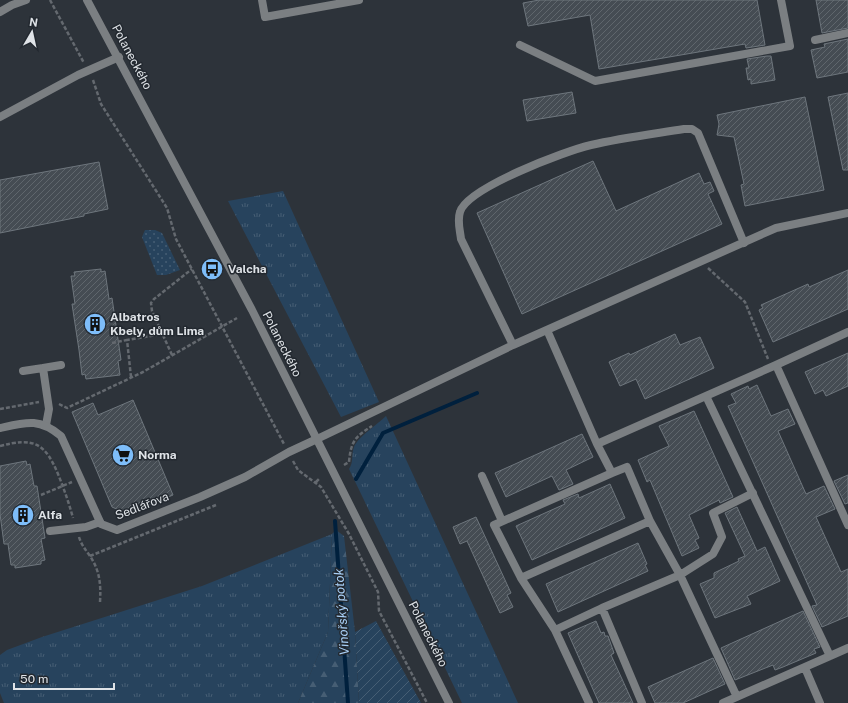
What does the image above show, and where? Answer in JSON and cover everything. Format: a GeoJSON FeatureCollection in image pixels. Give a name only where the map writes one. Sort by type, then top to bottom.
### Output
{"type":"FeatureCollection","features":[{"type":"Feature","properties":{"kind":"street"},"geometry":{"type":"LineString","coordinates":[[0,12],[12,4],[26,0]]}},
{"type":"Feature","properties":{"kind":"street","name":"Polaneckého"},"geometry":{"type":"LineString","coordinates":[[87,0],[119,57],[252,310],[449,703]]}},
{"type":"Feature","properties":{"kind":"street"},"geometry":{"type":"LineString","coordinates":[[262,0],[265,17],[359,0]]}},
{"type":"Feature","properties":{"kind":"street"},"geometry":{"type":"LineString","coordinates":[[520,45],[595,81],[790,46],[781,0]]}},
{"type":"Feature","properties":{"kind":"street"},"geometry":{"type":"LineString","coordinates":[[815,40],[848,33]]}},
{"type":"Feature","properties":{"kind":"street"},"geometry":{"type":"LineString","coordinates":[[0,117],[88,70],[119,57]]}},
{"type":"Feature","properties":{"kind":"street"},"geometry":{"type":"LineString","coordinates":[[513,345],[462,239],[458,224],[460,212],[465,204],[483,189],[516,174],[591,145],[684,129],[692,129],[698,133],[744,243]]}},
{"type":"Feature","properties":{"kind":"street","name":"Sedlářova"},"geometry":{"type":"LineString","coordinates":[[46,425],[62,436],[100,522],[108,528],[117,530],[245,477],[289,452],[513,345],[776,228],[848,213]]}},
{"type":"Feature","properties":{"kind":"street"},"geometry":{"type":"LineString","coordinates":[[547,330],[597,444],[612,473]]}},
{"type":"Feature","properties":{"kind":"street"},"geometry":{"type":"LineString","coordinates":[[597,444],[848,332]]}},
{"type":"Feature","properties":{"kind":"street"},"geometry":{"type":"LineString","coordinates":[[23,371],[61,365]]}},
{"type":"Feature","properties":{"kind":"street"},"geometry":{"type":"LineString","coordinates":[[774,366],[848,525]]}},
{"type":"Feature","properties":{"kind":"street"},"geometry":{"type":"LineString","coordinates":[[0,428],[40,422],[46,425],[49,409],[43,368]]}},
{"type":"Feature","properties":{"kind":"street"},"geometry":{"type":"LineString","coordinates":[[706,396],[830,656]]}},
{"type":"Feature","properties":{"kind":"street"},"geometry":{"type":"LineString","coordinates":[[589,703],[555,630],[521,578],[494,525],[627,467],[650,521],[680,575],[737,697]]}},
{"type":"Feature","properties":{"kind":"street"},"geometry":{"type":"LineString","coordinates":[[482,476],[502,521]]}},
{"type":"Feature","properties":{"kind":"street"},"geometry":{"type":"LineString","coordinates":[[555,630],[602,608],[680,575],[713,554],[722,537],[713,513],[752,494]]}},
{"type":"Feature","properties":{"kind":"street"},"geometry":{"type":"LineString","coordinates":[[521,578],[650,521]]}},
{"type":"Feature","properties":{"kind":"street"},"geometry":{"type":"LineString","coordinates":[[50,531],[76,528],[100,522]]}},
{"type":"Feature","properties":{"kind":"street"},"geometry":{"type":"LineString","coordinates":[[602,608],[642,703]]}},
{"type":"Feature","properties":{"kind":"street"},"geometry":{"type":"LineString","coordinates":[[723,703],[848,648]]}},
{"type":"Feature","properties":{"kind":"street"},"geometry":{"type":"LineString","coordinates":[[805,668],[820,703]]}},
{"type":"Feature","properties":{"kind":"path"},"geometry":{"type":"LineString","coordinates":[[50,0],[88,70],[97,89],[101,104],[167,208],[176,239],[298,470],[316,482],[326,493],[366,566],[378,592],[379,611],[427,703]]}},
{"type":"Feature","properties":{"kind":"path"},"geometry":{"type":"LineString","coordinates":[[701,262],[745,302],[774,366]]}},
{"type":"Feature","properties":{"kind":"path"},"geometry":{"type":"LineString","coordinates":[[172,355],[152,311],[151,303],[192,269]]}},
{"type":"Feature","properties":{"kind":"path"},"geometry":{"type":"LineString","coordinates":[[0,409],[48,401],[67,408],[131,377],[237,318]]}},
{"type":"Feature","properties":{"kind":"path"},"geometry":{"type":"LineString","coordinates":[[112,343],[162,334]]}},
{"type":"Feature","properties":{"kind":"path"},"geometry":{"type":"LineString","coordinates":[[127,340],[131,377]]}},
{"type":"Feature","properties":{"kind":"path"},"geometry":{"type":"LineString","coordinates":[[344,465],[348,462],[350,446],[358,434],[379,421],[374,412]]}},
{"type":"Feature","properties":{"kind":"path"},"geometry":{"type":"LineString","coordinates":[[0,446],[23,442],[38,445],[48,452],[63,485],[82,545],[97,569],[101,585],[100,602]]}},
{"type":"Feature","properties":{"kind":"path"},"geometry":{"type":"LineString","coordinates":[[316,482],[320,478]]}},
{"type":"Feature","properties":{"kind":"path"},"geometry":{"type":"LineString","coordinates":[[41,495],[80,479]]}},
{"type":"Feature","properties":{"kind":"path"},"geometry":{"type":"LineString","coordinates":[[90,557],[216,505]]}},
{"type":"Feature","properties":{"kind":"green space"},"geometry":{"type":"Polygon","coordinates":[[[283,191],[379,402],[341,417],[228,201],[283,191]]]}},
{"type":"Feature","properties":{"kind":"green space"},"geometry":{"type":"Polygon","coordinates":[[[145,230],[155,230],[162,233],[180,270],[166,275],[157,275],[142,237],[145,230]]]}},
{"type":"Feature","properties":{"kind":"green space"},"geometry":{"type":"Polygon","coordinates":[[[386,416],[518,703],[462,703],[349,469],[356,443],[386,416]]]}},
{"type":"Feature","properties":{"kind":"green space"},"geometry":{"type":"Polygon","coordinates":[[[336,530],[344,536],[355,632],[359,703],[298,703],[328,632],[332,534],[336,530]]]}},
{"type":"Feature","properties":{"kind":"green space"},"geometry":{"type":"Polygon","coordinates":[[[332,534],[328,632],[298,703],[4,703],[0,693],[0,655],[7,650],[42,637],[202,586],[332,534]]]}},
{"type":"Feature","properties":{"kind":"green space"},"geometry":{"type":"Polygon","coordinates":[[[376,621],[421,703],[359,703],[355,632],[376,621]]]}},
{"type":"Feature","properties":{"kind":"building"},"geometry":{"type":"Polygon","coordinates":[[[539,0],[757,0],[765,45],[746,48],[745,44],[599,69],[590,15],[528,26],[523,3],[539,0]]]}},
{"type":"Feature","properties":{"kind":"building"},"geometry":{"type":"Polygon","coordinates":[[[816,0],[848,0],[848,28],[822,33],[816,0]]]}},
{"type":"Feature","properties":{"kind":"building"},"geometry":{"type":"Polygon","coordinates":[[[848,39],[848,72],[817,78],[811,50],[825,47],[824,44],[848,39]]]}},
{"type":"Feature","properties":{"kind":"building"},"geometry":{"type":"Polygon","coordinates":[[[771,56],[775,80],[751,84],[751,79],[748,80],[746,68],[749,68],[747,59],[771,56]]]}},
{"type":"Feature","properties":{"kind":"building"},"geometry":{"type":"Polygon","coordinates":[[[572,92],[576,113],[527,121],[523,100],[572,92]]]}},
{"type":"Feature","properties":{"kind":"building"},"geometry":{"type":"Polygon","coordinates":[[[848,93],[848,170],[843,170],[828,97],[848,93]]]}},
{"type":"Feature","properties":{"kind":"building"},"geometry":{"type":"Polygon","coordinates":[[[805,97],[824,190],[745,206],[741,185],[744,184],[734,137],[717,135],[719,124],[717,115],[805,97]]]}},
{"type":"Feature","properties":{"kind":"building"},"geometry":{"type":"Polygon","coordinates":[[[593,161],[616,211],[699,173],[704,184],[710,182],[714,191],[708,194],[722,224],[522,314],[477,213],[593,161]]]}},
{"type":"Feature","properties":{"kind":"building"},"geometry":{"type":"Polygon","coordinates":[[[99,162],[108,209],[84,214],[84,216],[0,233],[0,180],[99,162]]]}},
{"type":"Feature","properties":{"kind":"building","name":"Albatros Kbely, dům Lima"},"geometry":{"type":"Polygon","coordinates":[[[101,269],[101,272],[105,271],[109,299],[112,298],[121,360],[118,361],[120,375],[86,379],[85,374],[82,375],[72,304],[75,304],[71,276],[75,276],[74,272],[101,269]]]}},
{"type":"Feature","properties":{"kind":"building"},"geometry":{"type":"Polygon","coordinates":[[[848,270],[848,309],[773,342],[759,310],[763,308],[761,305],[808,284],[809,287],[848,270]]]}},
{"type":"Feature","properties":{"kind":"building"},"geometry":{"type":"Polygon","coordinates":[[[675,334],[680,345],[700,337],[714,368],[645,399],[636,379],[620,386],[609,362],[629,353],[630,355],[675,334]]]}},
{"type":"Feature","properties":{"kind":"building"},"geometry":{"type":"Polygon","coordinates":[[[848,353],[848,386],[826,396],[823,390],[815,394],[805,372],[848,353]]]}},
{"type":"Feature","properties":{"kind":"building"},"geometry":{"type":"Polygon","coordinates":[[[757,385],[771,416],[788,409],[795,424],[778,431],[806,494],[824,486],[835,509],[816,517],[841,572],[848,569],[848,616],[822,627],[812,606],[817,605],[728,406],[736,403],[731,394],[748,386],[749,389],[757,385]]]}},
{"type":"Feature","properties":{"kind":"building","name":"Norma"},"geometry":{"type":"Polygon","coordinates":[[[133,400],[173,495],[128,514],[112,507],[72,412],[93,403],[98,415],[133,400]]]}},
{"type":"Feature","properties":{"kind":"building"},"geometry":{"type":"Polygon","coordinates":[[[694,411],[733,497],[720,503],[719,500],[689,515],[699,538],[695,540],[699,548],[682,556],[650,480],[647,482],[638,460],[669,446],[659,426],[694,411]]]}},
{"type":"Feature","properties":{"kind":"building"},"geometry":{"type":"Polygon","coordinates":[[[582,434],[593,457],[566,470],[573,484],[559,490],[552,476],[506,497],[495,473],[582,434]]]}},
{"type":"Feature","properties":{"kind":"building","name":"Alfa"},"geometry":{"type":"Polygon","coordinates":[[[26,461],[27,465],[30,464],[34,486],[37,486],[45,538],[41,539],[45,560],[41,561],[41,564],[15,568],[15,565],[11,565],[8,544],[4,544],[0,514],[0,466],[26,461]]]}},
{"type":"Feature","properties":{"kind":"building"},"geometry":{"type":"Polygon","coordinates":[[[848,475],[848,503],[845,504],[834,481],[848,475]]]}},
{"type":"Feature","properties":{"kind":"building"},"geometry":{"type":"Polygon","coordinates":[[[610,484],[625,518],[532,560],[516,526],[565,504],[563,500],[578,494],[579,498],[610,484]]]}},
{"type":"Feature","properties":{"kind":"building"},"geometry":{"type":"Polygon","coordinates":[[[737,507],[757,551],[765,547],[780,581],[747,596],[751,604],[715,618],[700,584],[714,578],[714,573],[739,561],[738,559],[745,556],[725,513],[737,507]]]}},
{"type":"Feature","properties":{"kind":"building"},"geometry":{"type":"Polygon","coordinates":[[[476,517],[511,593],[507,595],[513,607],[500,613],[467,541],[460,544],[453,527],[476,517]]]}},
{"type":"Feature","properties":{"kind":"building"},"geometry":{"type":"Polygon","coordinates":[[[638,543],[647,564],[645,565],[648,571],[558,612],[546,584],[638,543]]]}},
{"type":"Feature","properties":{"kind":"building"},"geometry":{"type":"Polygon","coordinates":[[[803,611],[820,647],[814,649],[816,653],[775,670],[773,665],[735,680],[721,648],[803,611]]]}},
{"type":"Feature","properties":{"kind":"building"},"geometry":{"type":"Polygon","coordinates":[[[596,621],[601,633],[604,632],[605,636],[608,636],[614,653],[611,655],[633,703],[599,703],[568,633],[596,621]]]}},
{"type":"Feature","properties":{"kind":"building"},"geometry":{"type":"Polygon","coordinates":[[[713,658],[725,684],[683,703],[655,703],[648,687],[713,658]]]}},
{"type":"Feature","properties":{"kind":"waterway","name":"Vinořský potok"},"geometry":{"type":"LineString","coordinates":[[356,479],[383,433],[477,393]]}},
{"type":"Feature","properties":{"kind":"waterway","name":"Vinořský potok"},"geometry":{"type":"LineString","coordinates":[[335,521],[348,703]]}},
{"type":"Feature","properties":{"kind":"place","name":"Valcha"},"geometry":{"type":"Point","coordinates":[212,269]}},
{"type":"Feature","properties":{"kind":"place","name":"Albatros Kbely, dům Lima"},"geometry":{"type":"Point","coordinates":[95,324]}},
{"type":"Feature","properties":{"kind":"place","name":"Norma"},"geometry":{"type":"Point","coordinates":[123,455]}},
{"type":"Feature","properties":{"kind":"place","name":"Alfa"},"geometry":{"type":"Point","coordinates":[23,515]}}]}
